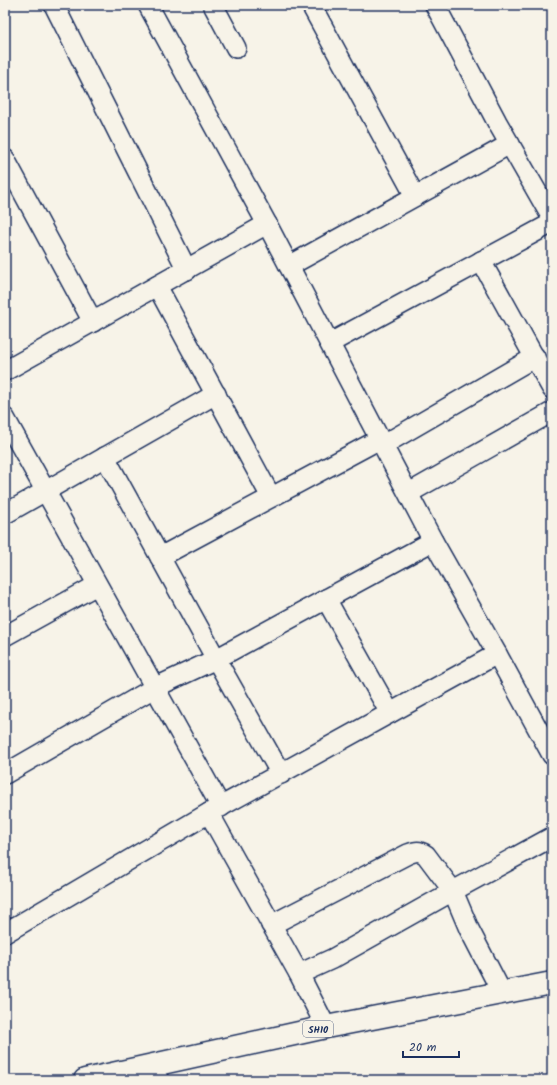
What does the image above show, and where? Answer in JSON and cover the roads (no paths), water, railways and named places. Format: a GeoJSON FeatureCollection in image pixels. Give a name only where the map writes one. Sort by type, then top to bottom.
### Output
{"type":"FeatureCollection","features":[{"type":"Feature","properties":{"kind":"main road","name":"SH10"},"geometry":{"type":"LineString","coordinates":[[85,1080],[326,1027],[552,983]]}},
{"type":"Feature","properties":{"kind":"street"},"geometry":{"type":"LineString","coordinates":[[54,5],[187,270]]}},
{"type":"Feature","properties":{"kind":"street"},"geometry":{"type":"LineString","coordinates":[[148,5],[267,224],[433,541],[552,755]]}},
{"type":"Feature","properties":{"kind":"street"},"geometry":{"type":"LineString","coordinates":[[213,5],[236,48]]}},
{"type":"Feature","properties":{"kind":"street"},"geometry":{"type":"LineString","coordinates":[[311,5],[415,196]]}},
{"type":"Feature","properties":{"kind":"street"},"geometry":{"type":"LineString","coordinates":[[435,5],[552,218]]}},
{"type":"Feature","properties":{"kind":"street"},"geometry":{"type":"LineString","coordinates":[[289,266],[510,144]]}},
{"type":"Feature","properties":{"kind":"street"},"geometry":{"type":"LineString","coordinates":[[5,159],[93,322]]}},
{"type":"Feature","properties":{"kind":"street"},"geometry":{"type":"LineString","coordinates":[[330,343],[552,223]]}},
{"type":"Feature","properties":{"kind":"street"},"geometry":{"type":"LineString","coordinates":[[5,371],[267,224]]}},
{"type":"Feature","properties":{"kind":"street"},"geometry":{"type":"LineString","coordinates":[[481,261],[552,389]]}},
{"type":"Feature","properties":{"kind":"street"},"geometry":{"type":"LineString","coordinates":[[157,286],[271,497]]}},
{"type":"Feature","properties":{"kind":"street"},"geometry":{"type":"LineString","coordinates":[[160,557],[271,497],[381,442],[535,357]]}},
{"type":"Feature","properties":{"kind":"street"},"geometry":{"type":"LineString","coordinates":[[5,514],[216,394]]}},
{"type":"Feature","properties":{"kind":"street"},"geometry":{"type":"LineString","coordinates":[[409,493],[552,412]]}},
{"type":"Feature","properties":{"kind":"street"},"geometry":{"type":"LineString","coordinates":[[5,418],[154,688],[271,925],[299,974],[326,1027]]}},
{"type":"Feature","properties":{"kind":"street"},"geometry":{"type":"LineString","coordinates":[[105,457],[281,774]]}},
{"type":"Feature","properties":{"kind":"street"},"geometry":{"type":"LineString","coordinates":[[5,774],[154,688],[216,659],[433,541]]}},
{"type":"Feature","properties":{"kind":"street"},"geometry":{"type":"LineString","coordinates":[[5,636],[97,585]]}},
{"type":"Feature","properties":{"kind":"street"},"geometry":{"type":"LineString","coordinates":[[326,599],[390,713]]}},
{"type":"Feature","properties":{"kind":"street"},"geometry":{"type":"LineString","coordinates":[[5,933],[215,810],[497,654]]}},
{"type":"Feature","properties":{"kind":"street"},"geometry":{"type":"LineString","coordinates":[[299,974],[332,959],[452,891],[552,837]]}},
{"type":"Feature","properties":{"kind":"street"},"geometry":{"type":"LineString","coordinates":[[271,925],[416,850],[426,855],[452,891],[469,929],[502,993]]}},
{"type":"Feature","properties":{"kind":"street"},"geometry":{"type":"LineString","coordinates":[[129,1070],[159,1080]]}}]}
